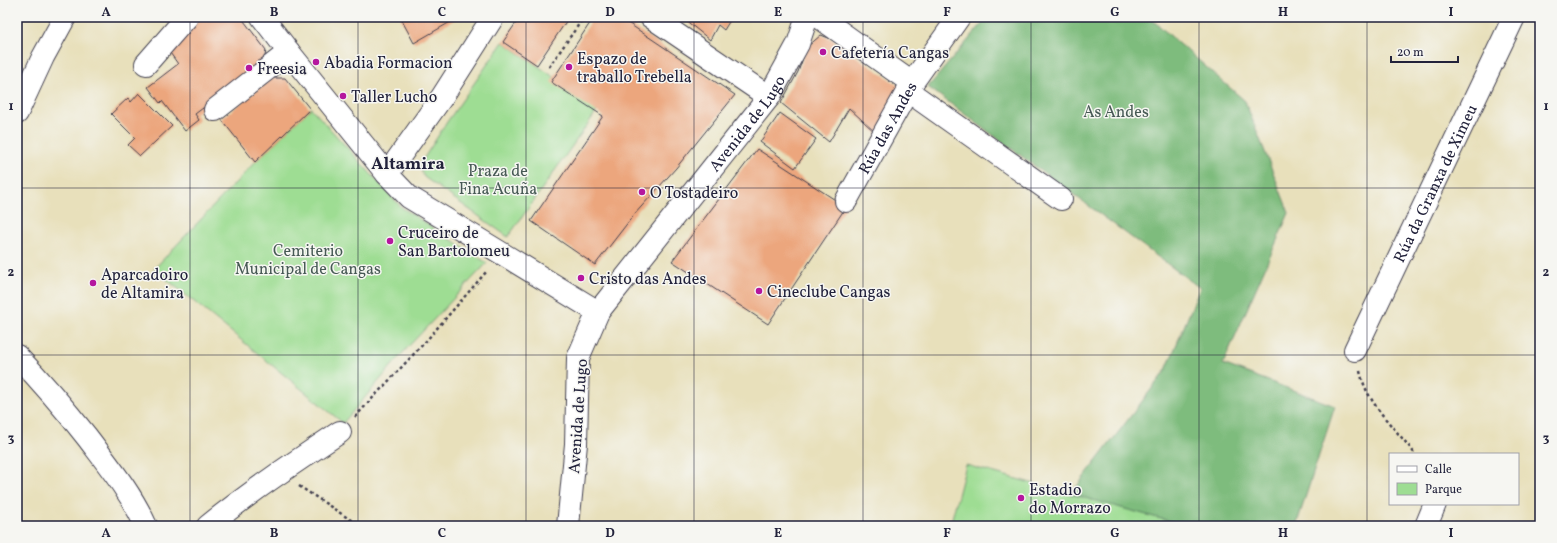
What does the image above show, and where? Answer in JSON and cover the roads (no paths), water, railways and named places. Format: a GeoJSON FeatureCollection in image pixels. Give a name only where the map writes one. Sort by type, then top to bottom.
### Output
{"type":"FeatureCollection","features":[{"type":"Feature","properties":{"kind":"street"},"geometry":{"type":"LineString","coordinates":[[17,113],[42,57],[65,17]]}},
{"type":"Feature","properties":{"kind":"street"},"geometry":{"type":"LineString","coordinates":[[146,64],[187,17]]}},
{"type":"Feature","properties":{"kind":"street"},"geometry":{"type":"LineString","coordinates":[[262,17],[387,174],[409,197],[598,312]]}},
{"type":"Feature","properties":{"kind":"street"},"geometry":{"type":"LineString","coordinates":[[387,174],[442,97],[493,17]]}},
{"type":"Feature","properties":{"kind":"street"},"geometry":{"type":"LineString","coordinates":[[651,17],[769,97]]}},
{"type":"Feature","properties":{"kind":"street","name":"Avenida de Lugo"},"geometry":{"type":"LineString","coordinates":[[568,526],[576,444],[578,358],[598,312],[769,97],[798,44],[807,17]]}},
{"type":"Feature","properties":{"kind":"street"},"geometry":{"type":"LineString","coordinates":[[820,17],[910,87],[1061,199]]}},
{"type":"Feature","properties":{"kind":"street","name":"Rúa das Andes"},"geometry":{"type":"LineString","coordinates":[[846,200],[910,87],[959,17]]}},
{"type":"Feature","properties":{"kind":"street","name":"Rúa da Granxa de Ximeu"},"geometry":{"type":"LineString","coordinates":[[1355,350],[1514,17]]}},
{"type":"Feature","properties":{"kind":"street"},"geometry":{"type":"LineString","coordinates":[[215,110],[289,52]]}},
{"type":"Feature","properties":{"kind":"street"},"geometry":{"type":"LineString","coordinates":[[17,356],[35,374],[120,480],[136,505],[146,526]]}},
{"type":"Feature","properties":{"kind":"street"},"geometry":{"type":"LineString","coordinates":[[208,526],[240,500],[340,432]]}},
{"type":"Feature","properties":{"kind":"street"},"geometry":{"type":"LineString","coordinates":[[1426,526],[1435,505]]}},
{"type":"Feature","properties":{"kind":"place","name":"Cafetería Cangas"},"geometry":{"type":"Point","coordinates":[823,52]}},
{"type":"Feature","properties":{"kind":"place","name":"Abadia Formacion"},"geometry":{"type":"Point","coordinates":[316,62]}},
{"type":"Feature","properties":{"kind":"place","name":"Espazo de traballo Trebella"},"geometry":{"type":"Point","coordinates":[569,67]}},
{"type":"Feature","properties":{"kind":"place","name":"Freesia"},"geometry":{"type":"Point","coordinates":[249,68]}},
{"type":"Feature","properties":{"kind":"place","name":"Taller Lucho"},"geometry":{"type":"Point","coordinates":[343,96]}},
{"type":"Feature","properties":{"kind":"place","name":"O Tostadeiro"},"geometry":{"type":"Point","coordinates":[642,192]}},
{"type":"Feature","properties":{"kind":"place","name":"Cruceiro de San Bartolomeu"},"geometry":{"type":"Point","coordinates":[390,241]}},
{"type":"Feature","properties":{"kind":"place","name":"Cristo das Andes"},"geometry":{"type":"Point","coordinates":[581,278]}},
{"type":"Feature","properties":{"kind":"place","name":"Aparcadoiro de Altamira"},"geometry":{"type":"Point","coordinates":[93,283]}},
{"type":"Feature","properties":{"kind":"place","name":"Cineclube Cangas"},"geometry":{"type":"Point","coordinates":[759,291]}},
{"type":"Feature","properties":{"kind":"place","name":"Estadio do Morrazo"},"geometry":{"type":"Point","coordinates":[1021,498]}},
{"type":"Feature","properties":{"kind":"district","name":"Altamira"},"geometry":{"type":"Point","coordinates":[408,163]}},
{"type":"Feature","properties":{"kind":"park label","name":"As Andes"},"geometry":{"type":"Point","coordinates":[1116,111]}},
{"type":"Feature","properties":{"kind":"park label","name":"Praza de Fina Acuña"},"geometry":{"type":"Point","coordinates":[498,179]}},
{"type":"Feature","properties":{"kind":"park label","name":"Cemiterio Municipal de Cangas"},"geometry":{"type":"Point","coordinates":[308,259]}}]}
